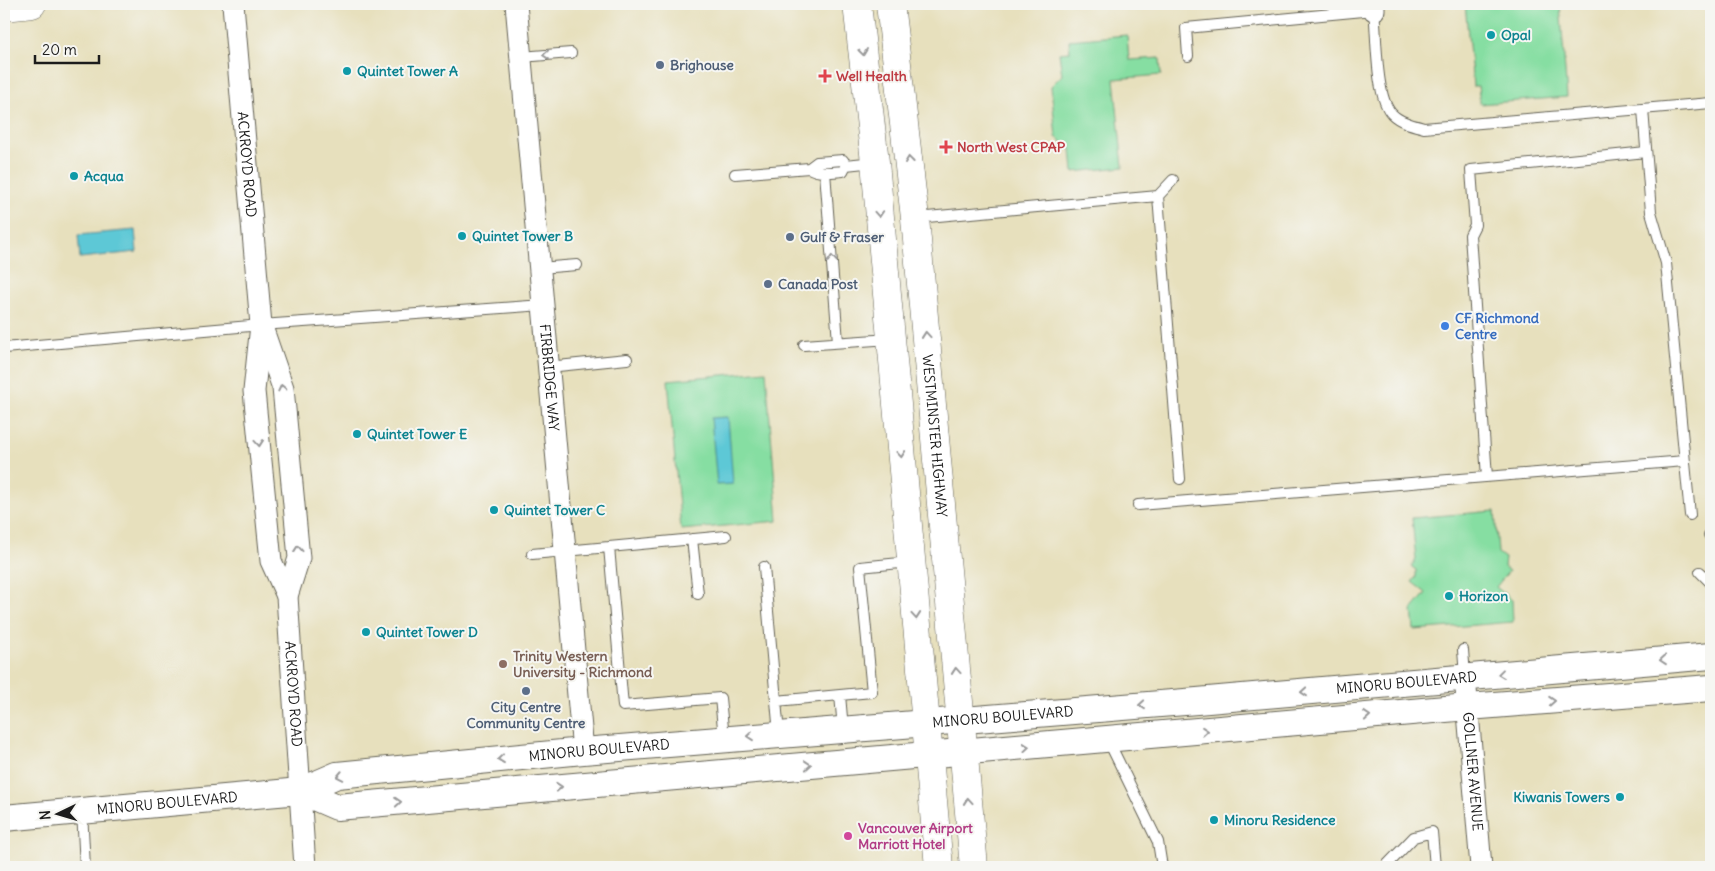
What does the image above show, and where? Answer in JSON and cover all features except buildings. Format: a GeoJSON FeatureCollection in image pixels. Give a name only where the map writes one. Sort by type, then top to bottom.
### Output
{"type":"FeatureCollection","features":[{"type":"Feature","properties":{"kind":"main road"},"geometry":{"type":"LineString","coordinates":[[4,8],[32,4]]}},
{"type":"Feature","properties":{"kind":"main road"},"geometry":{"type":"LineString","coordinates":[[857,4],[875,162],[939,867]]}},
{"type":"Feature","properties":{"kind":"main road","name":"WESTMINSTER HIGHWAY"},"geometry":{"type":"LineString","coordinates":[[890,4],[915,218],[974,867]]}},
{"type":"Feature","properties":{"kind":"street","name":"ACKROYD ROAD"},"geometry":{"type":"LineString","coordinates":[[233,4],[261,325],[254,391],[271,561],[287,596],[305,867]]}},
{"type":"Feature","properties":{"kind":"street","name":"FIRBRIDGE WAY"},"geometry":{"type":"LineString","coordinates":[[516,4],[583,751]]}},
{"type":"Feature","properties":{"kind":"street","name":"ACKROYD ROAD"},"geometry":{"type":"LineString","coordinates":[[261,325],[283,388],[299,558],[287,596]]}},
{"type":"Feature","properties":{"kind":"street","name":"MINORU BOULEVARD"},"geometry":{"type":"LineString","coordinates":[[4,818],[300,791],[338,774],[724,738],[962,720],[1711,656]]}},
{"type":"Feature","properties":{"kind":"street","name":"GOLLNER AVENUE"},"geometry":{"type":"LineString","coordinates":[[1466,677],[1481,867]]}},
{"type":"Feature","properties":{"kind":"street","name":"MINORU BOULEVARD"},"geometry":{"type":"LineString","coordinates":[[300,791],[338,807],[1468,707],[1711,688]]}},
{"type":"Feature","properties":{"kind":"lane"},"geometry":{"type":"LineString","coordinates":[[1188,56],[1186,28],[1374,7],[1383,97],[1392,114],[1408,124],[1424,128],[1711,103]]}},
{"type":"Feature","properties":{"kind":"lane"},"geometry":{"type":"LineString","coordinates":[[521,57],[570,53]]}},
{"type":"Feature","properties":{"kind":"lane"},"geometry":{"type":"LineString","coordinates":[[1643,109],[1651,212],[1666,263],[1690,515]]}},
{"type":"Feature","properties":{"kind":"lane"},"geometry":{"type":"LineString","coordinates":[[1487,477],[1470,235],[1475,225],[1471,170],[1646,152]]}},
{"type":"Feature","properties":{"kind":"lane"},"geometry":{"type":"LineString","coordinates":[[735,174],[809,168],[817,162],[842,160],[846,164],[875,162]]}},
{"type":"Feature","properties":{"kind":"lane"},"geometry":{"type":"LineString","coordinates":[[809,168],[817,173],[843,171],[846,164]]}},
{"type":"Feature","properties":{"kind":"lane"},"geometry":{"type":"LineString","coordinates":[[825,172],[838,342]]}},
{"type":"Feature","properties":{"kind":"lane"},"geometry":{"type":"LineString","coordinates":[[915,218],[1158,196],[1172,180]]}},
{"type":"Feature","properties":{"kind":"lane"},"geometry":{"type":"LineString","coordinates":[[1158,196],[1180,479]]}},
{"type":"Feature","properties":{"kind":"lane"},"geometry":{"type":"LineString","coordinates":[[539,268],[577,265]]}},
{"type":"Feature","properties":{"kind":"lane"},"geometry":{"type":"LineString","coordinates":[[4,348],[261,325],[543,305]]}},
{"type":"Feature","properties":{"kind":"lane"},"geometry":{"type":"LineString","coordinates":[[804,345],[890,339]]}},
{"type":"Feature","properties":{"kind":"lane"},"geometry":{"type":"LineString","coordinates":[[548,367],[627,359]]}},
{"type":"Feature","properties":{"kind":"lane"},"geometry":{"type":"LineString","coordinates":[[1138,505],[1685,461]]}},
{"type":"Feature","properties":{"kind":"lane"},"geometry":{"type":"LineString","coordinates":[[532,554],[726,536]]}},
{"type":"Feature","properties":{"kind":"lane"},"geometry":{"type":"LineString","coordinates":[[692,539],[698,594]]}},
{"type":"Feature","properties":{"kind":"lane"},"geometry":{"type":"LineString","coordinates":[[609,547],[623,706],[720,698],[724,738]]}},
{"type":"Feature","properties":{"kind":"lane"},"geometry":{"type":"LineString","coordinates":[[776,701],[872,692],[860,567],[911,562]]}},
{"type":"Feature","properties":{"kind":"lane"},"geometry":{"type":"LineString","coordinates":[[764,567],[778,734]]}},
{"type":"Feature","properties":{"kind":"lane"},"geometry":{"type":"LineString","coordinates":[[1700,572],[1711,583]]}},
{"type":"Feature","properties":{"kind":"lane"},"geometry":{"type":"LineString","coordinates":[[1463,650],[1466,677]]}},
{"type":"Feature","properties":{"kind":"lane"},"geometry":{"type":"LineString","coordinates":[[840,695],[843,729]]}},
{"type":"Feature","properties":{"kind":"lane"},"geometry":{"type":"LineString","coordinates":[[1107,739],[1158,842],[1162,867]]}},
{"type":"Feature","properties":{"kind":"lane"},"geometry":{"type":"LineString","coordinates":[[82,812],[85,867]]}},
{"type":"Feature","properties":{"kind":"lane"},"geometry":{"type":"LineString","coordinates":[[1385,867],[1414,837],[1432,832],[1435,867]]}},
{"type":"Feature","properties":{"kind":"green space","name":"Opal"},"geometry":{"type":"Polygon","coordinates":[[[1465,4],[1560,4],[1567,97],[1480,104],[1478,86],[1473,86],[1465,4]]]}},
{"type":"Feature","properties":{"kind":"green space"},"geometry":{"type":"Polygon","coordinates":[[[1127,35],[1129,60],[1160,58],[1161,75],[1114,79],[1123,167],[1073,172],[1071,149],[1056,137],[1051,86],[1062,75],[1059,53],[1070,52],[1069,40],[1127,35]]]}},
{"type":"Feature","properties":{"kind":"green space"},"geometry":{"type":"Polygon","coordinates":[[[766,371],[778,521],[681,530],[668,380],[766,371]]]}},
{"type":"Feature","properties":{"kind":"green space"},"geometry":{"type":"Polygon","coordinates":[[[1495,511],[1498,553],[1505,558],[1504,567],[1509,571],[1496,587],[1512,600],[1513,622],[1414,630],[1412,610],[1426,593],[1412,582],[1416,577],[1416,570],[1411,566],[1416,560],[1412,518],[1495,511]]]}},
{"type":"Feature","properties":{"kind":"water"},"geometry":{"type":"Polygon","coordinates":[[[135,230],[137,252],[80,258],[78,235],[135,230]]]}},
{"type":"Feature","properties":{"kind":"water"},"geometry":{"type":"Polygon","coordinates":[[[728,417],[733,484],[717,485],[711,418],[728,417]]]}},
{"type":"Feature","properties":{"kind":"place","name":"Opal"},"geometry":{"type":"Point","coordinates":[1491,35]}},
{"type":"Feature","properties":{"kind":"place","name":"Brighouse"},"geometry":{"type":"Point","coordinates":[660,65]}},
{"type":"Feature","properties":{"kind":"place","name":"Quintet Tower A"},"geometry":{"type":"Point","coordinates":[347,71]}},
{"type":"Feature","properties":{"kind":"place","name":"Well Health"},"geometry":{"type":"Point","coordinates":[825,76]}},
{"type":"Feature","properties":{"kind":"place","name":"North West CPAP"},"geometry":{"type":"Point","coordinates":[946,147]}},
{"type":"Feature","properties":{"kind":"place","name":"Acqua"},"geometry":{"type":"Point","coordinates":[74,176]}},
{"type":"Feature","properties":{"kind":"place","name":"Quintet Tower B"},"geometry":{"type":"Point","coordinates":[462,236]}},
{"type":"Feature","properties":{"kind":"place","name":"Gulf & Fraser"},"geometry":{"type":"Point","coordinates":[790,237]}},
{"type":"Feature","properties":{"kind":"place","name":"Canada Post"},"geometry":{"type":"Point","coordinates":[768,284]}},
{"type":"Feature","properties":{"kind":"place","name":"CF Richmond Centre"},"geometry":{"type":"Point","coordinates":[1445,326]}},
{"type":"Feature","properties":{"kind":"place","name":"Quintet Tower E"},"geometry":{"type":"Point","coordinates":[357,434]}},
{"type":"Feature","properties":{"kind":"place","name":"Quintet Tower C"},"geometry":{"type":"Point","coordinates":[494,510]}},
{"type":"Feature","properties":{"kind":"place","name":"Horizon"},"geometry":{"type":"Point","coordinates":[1449,596]}},
{"type":"Feature","properties":{"kind":"place","name":"Quintet Tower D"},"geometry":{"type":"Point","coordinates":[366,632]}},
{"type":"Feature","properties":{"kind":"place","name":"Trinity Western University - Richmond"},"geometry":{"type":"Point","coordinates":[503,664]}},
{"type":"Feature","properties":{"kind":"place","name":"City Centre Community Centre"},"geometry":{"type":"Point","coordinates":[526,691]}},
{"type":"Feature","properties":{"kind":"place","name":"Kiwanis Towers"},"geometry":{"type":"Point","coordinates":[1620,797]}},
{"type":"Feature","properties":{"kind":"place","name":"Minoru Residence"},"geometry":{"type":"Point","coordinates":[1214,820]}},
{"type":"Feature","properties":{"kind":"place","name":"Vancouver Airport Marriott Hotel"},"geometry":{"type":"Point","coordinates":[848,836]}}]}
